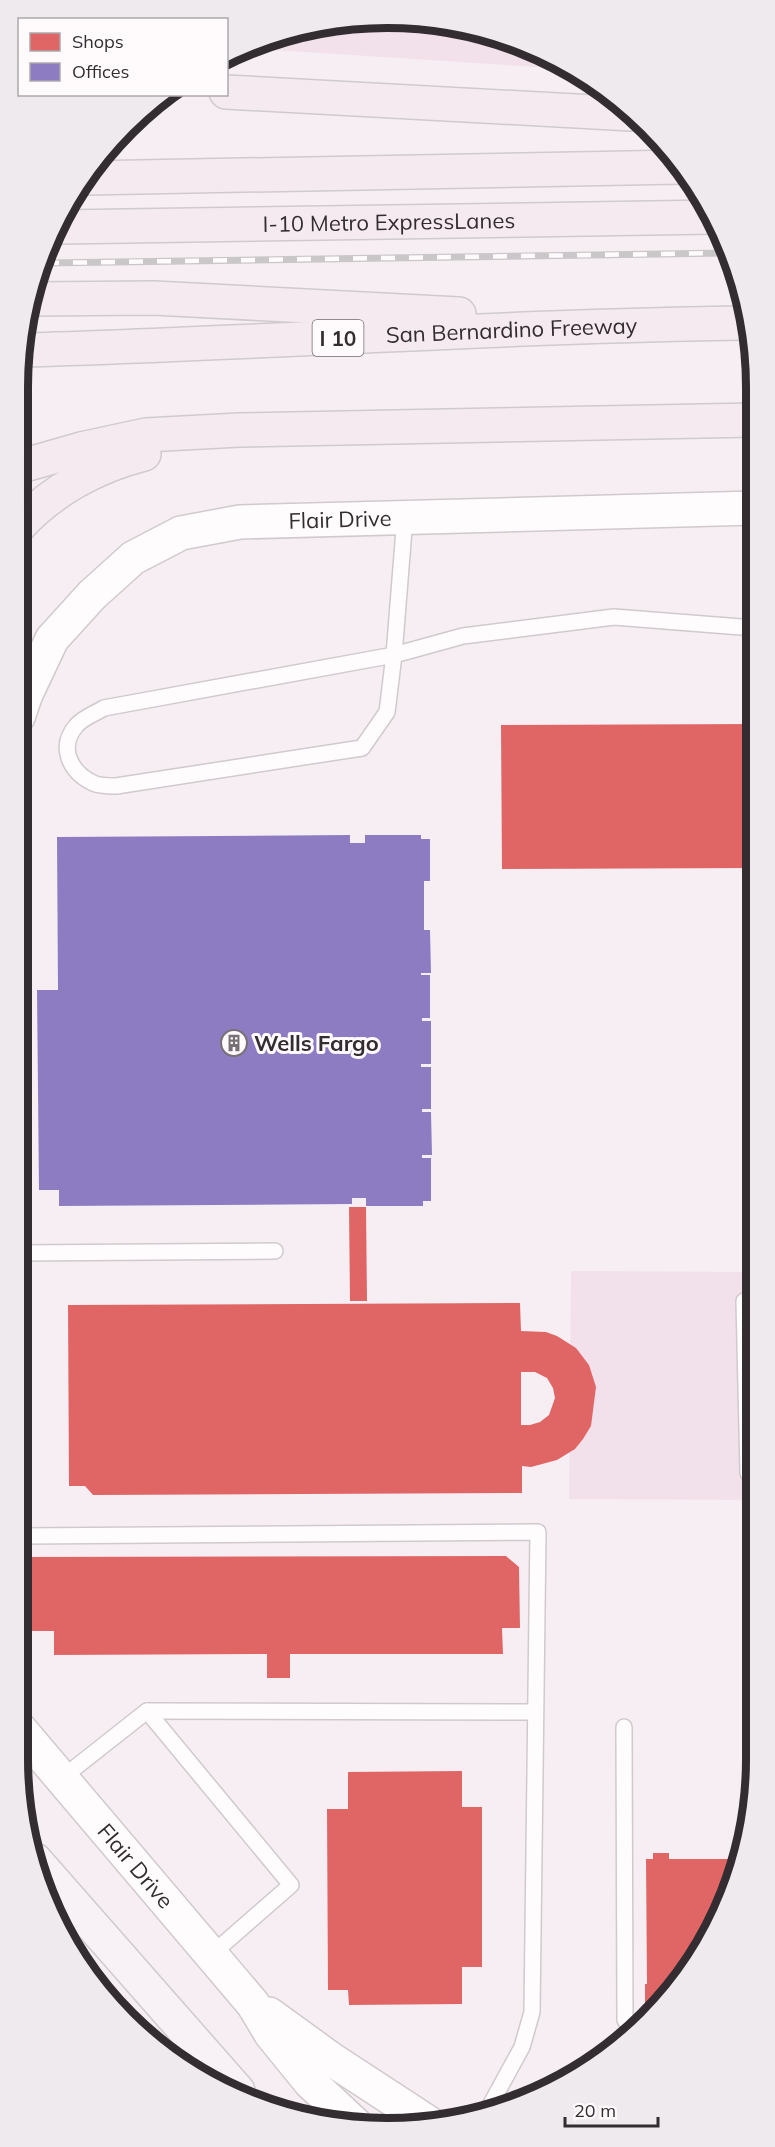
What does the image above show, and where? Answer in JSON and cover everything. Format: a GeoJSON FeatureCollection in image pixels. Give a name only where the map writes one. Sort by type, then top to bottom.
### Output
{"type":"FeatureCollection","features":[{"type":"Feature","properties":{"kind":"highway"},"geometry":{"type":"LineString","coordinates":[[228,92],[618,113]]}},
{"type":"Feature","properties":{"kind":"highway"},"geometry":{"type":"LineString","coordinates":[[96,178],[670,167]]}},
{"type":"Feature","properties":{"kind":"highway","name":"I-10 Metro ExpressLanes"},"geometry":{"type":"LineString","coordinates":[[67,228],[703,218]]}},
{"type":"Feature","properties":{"kind":"highway"},"geometry":{"type":"LineString","coordinates":[[40,299],[154,298],[653,324]]}},
{"type":"Feature","properties":{"kind":"highway","name":"San Bernardino Freeway"},"geometry":{"type":"LineString","coordinates":[[31,350],[653,324],[741,323]]}},
{"type":"Feature","properties":{"kind":"highway"},"geometry":{"type":"LineString","coordinates":[[28,464],[81,449],[146,435],[239,430],[746,420]]}},
{"type":"Feature","properties":{"kind":"highway"},"geometry":{"type":"LineString","coordinates":[[28,517],[75,481],[116,461],[239,430]]}},
{"type":"Feature","properties":{"kind":"main road"},"geometry":{"type":"LineString","coordinates":[[48,1875],[229,2081]]}},
{"type":"Feature","properties":{"kind":"street","name":"Flair Drive"},"geometry":{"type":"LineString","coordinates":[[28,690],[52,639],[92,595],[133,558],[181,532],[240,522],[746,508]]}},
{"type":"Feature","properties":{"kind":"street","name":"Flair Drive"},"geometry":{"type":"LineString","coordinates":[[28,1739],[212,1954],[253,2004],[271,2034],[310,2082],[346,2116]]}},
{"type":"Feature","properties":{"kind":"street","name":"Flair Drive"},"geometry":{"type":"LineString","coordinates":[[253,2004],[332,2060],[420,2117]]}},
{"type":"Feature","properties":{"kind":"lane"},"geometry":{"type":"LineString","coordinates":[[405,517],[394,655],[387,712],[362,748],[117,786],[94,784],[76,772],[66,754],[68,740],[76,724],[104,708],[394,655],[463,636],[614,617],[746,627]]}},
{"type":"Feature","properties":{"kind":"lane"},"geometry":{"type":"LineString","coordinates":[[28,1253],[275,1251]]}},
{"type":"Feature","properties":{"kind":"lane"},"geometry":{"type":"LineString","coordinates":[[746,1301],[744,1301],[746,1387]]}},
{"type":"Feature","properties":{"kind":"lane"},"geometry":{"type":"LineString","coordinates":[[28,1536],[538,1532],[532,2012],[522,2047],[492,2102]]}},
{"type":"Feature","properties":{"kind":"lane"},"geometry":{"type":"LineString","coordinates":[[62,1778],[147,1711],[535,1712]]}},
{"type":"Feature","properties":{"kind":"lane"},"geometry":{"type":"LineString","coordinates":[[147,1711],[291,1885],[212,1954]]}},
{"type":"Feature","properties":{"kind":"lane"},"geometry":{"type":"LineString","coordinates":[[624,1727],[625,2020],[628,2025]]}},
{"type":"Feature","properties":{"kind":"shaded area"},"geometry":{"type":"Polygon","coordinates":[[[364,29],[411,29],[458,35],[480,41],[525,56],[550,68],[268,50],[317,35],[364,29]]]}},
{"type":"Feature","properties":{"kind":"shaded area"},"geometry":{"type":"Polygon","coordinates":[[[571,1271],[746,1272],[746,1500],[569,1499],[571,1271]]]}},
{"type":"Feature","properties":{"kind":"building: Shops"},"geometry":{"type":"Polygon","coordinates":[[[746,724],[746,868],[502,869],[501,725],[746,724]]]}},
{"type":"Feature","properties":{"kind":"building: Shops"},"geometry":{"type":"Polygon","coordinates":[[[349,1207],[366,1207],[367,1301],[350,1301],[349,1207]]]}},
{"type":"Feature","properties":{"kind":"building: Shops"},"geometry":{"type":"Polygon","coordinates":[[[520,1303],[521,1331],[546,1332],[557,1336],[576,1348],[589,1365],[596,1387],[591,1426],[575,1449],[557,1460],[531,1467],[522,1466],[522,1493],[93,1495],[85,1486],[69,1486],[68,1305],[520,1303]],[[521,1372],[521,1425],[540,1422],[549,1415],[555,1398],[553,1388],[547,1378],[535,1372],[521,1372]]]}},
{"type":"Feature","properties":{"kind":"building: Shops"},"geometry":{"type":"Polygon","coordinates":[[[506,1556],[519,1567],[520,1628],[502,1628],[503,1654],[290,1654],[290,1678],[267,1678],[267,1654],[54,1655],[54,1631],[32,1631],[31,1616],[28,1616],[28,1557],[506,1556]]]}},
{"type":"Feature","properties":{"kind":"building: Shops"},"geometry":{"type":"Polygon","coordinates":[[[462,1771],[462,1807],[482,1807],[482,1967],[462,1967],[462,2004],[349,2005],[348,1990],[328,1990],[327,1809],[348,1809],[348,1772],[462,1771]]]}},
{"type":"Feature","properties":{"kind":"building: Shops"},"geometry":{"type":"Polygon","coordinates":[[[653,1853],[669,1853],[669,1859],[732,1859],[719,1897],[698,1939],[672,1978],[645,2009],[645,1984],[647,1984],[646,1859],[653,1859],[653,1853]]]}},
{"type":"Feature","properties":{"kind":"building: Offices","name":"Wells Fargo"},"geometry":{"type":"Polygon","coordinates":[[[350,835],[350,843],[365,843],[365,835],[421,835],[421,839],[430,839],[430,881],[424,881],[424,930],[430,930],[431,973],[421,973],[421,975],[430,975],[430,1018],[422,1018],[422,1021],[431,1021],[431,1064],[421,1064],[421,1067],[431,1067],[431,1109],[422,1109],[422,1112],[431,1112],[432,1155],[422,1155],[422,1158],[431,1158],[431,1201],[423,1201],[423,1206],[366,1206],[366,1198],[352,1198],[352,1204],[59,1206],[59,1190],[39,1190],[37,990],[58,990],[57,837],[350,835]]]}},
{"type":"Feature","properties":{"kind":"railway"},"geometry":{"type":"LineString","coordinates":[[51,263],[720,253]]}},
{"type":"Feature","properties":{"kind":"place","name":"Wells Fargo"},"geometry":{"type":"Point","coordinates":[234,1043]}}]}
